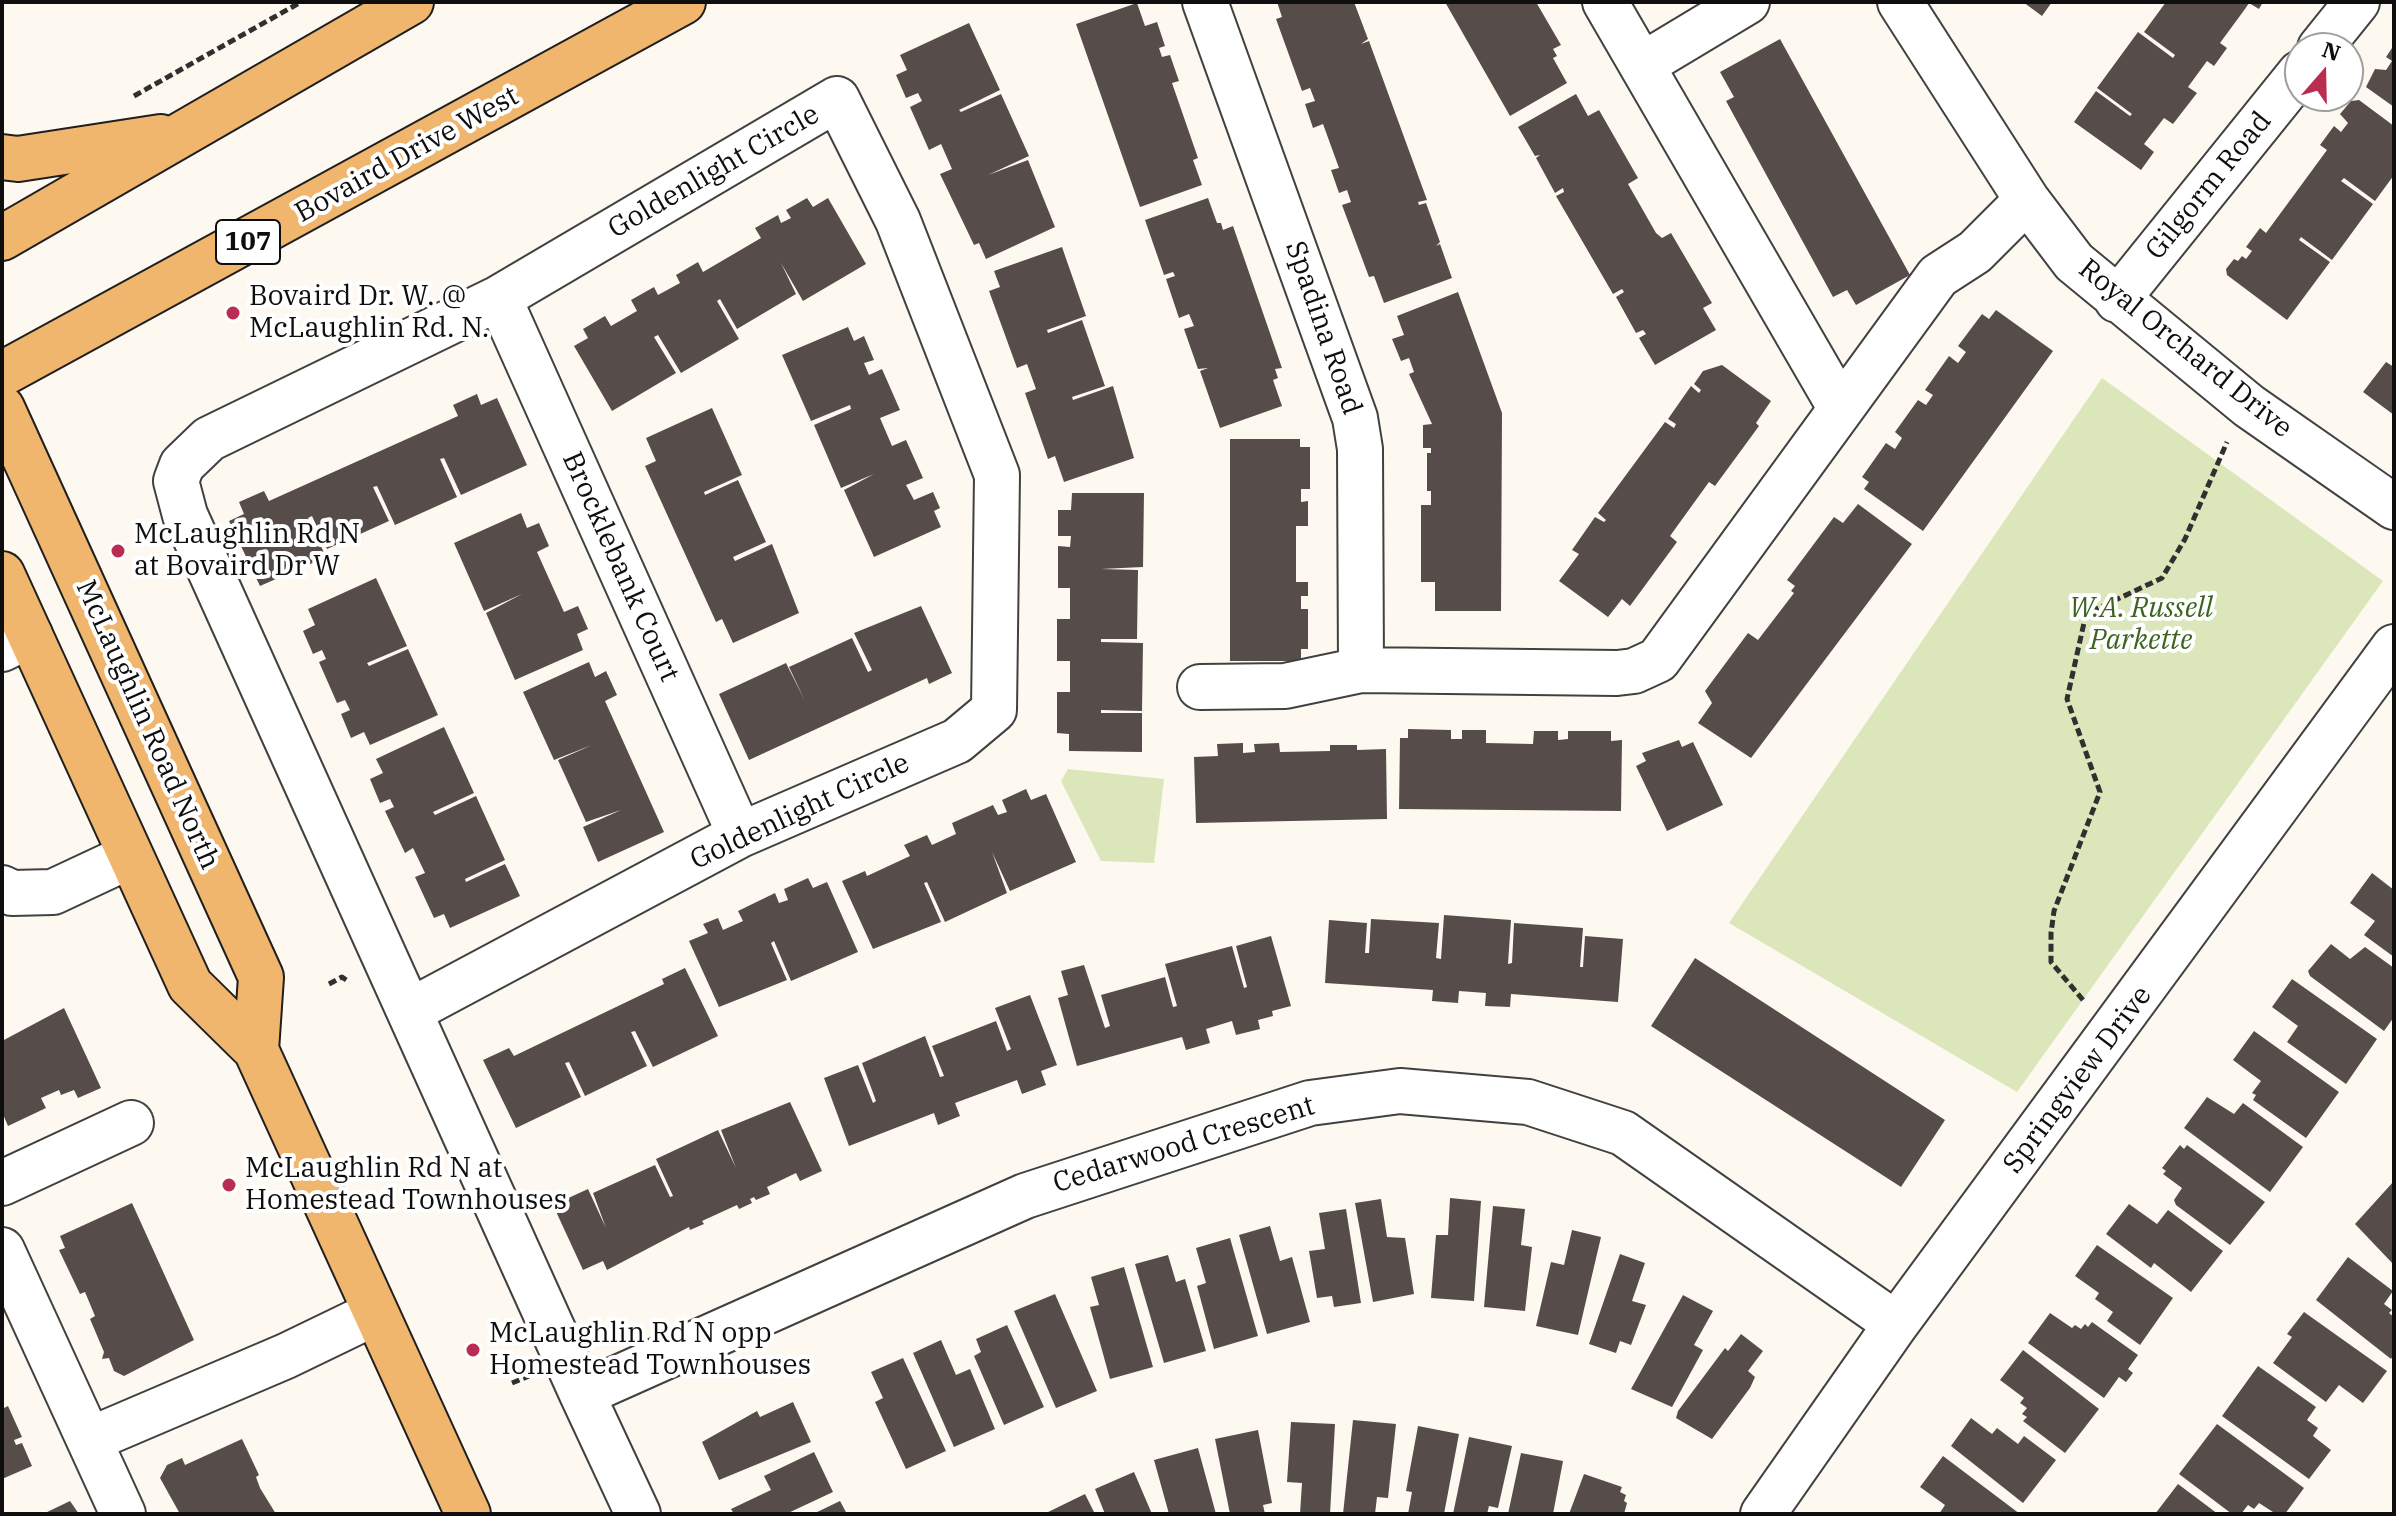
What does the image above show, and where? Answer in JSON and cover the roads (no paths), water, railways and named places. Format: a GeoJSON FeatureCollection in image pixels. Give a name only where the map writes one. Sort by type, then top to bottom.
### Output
{"type":"FeatureCollection","features":[{"type":"Feature","properties":{"kind":"main road","name":"Bovaird Drive West"},"geometry":{"type":"LineString","coordinates":[[2,374],[683,2]]}},
{"type":"Feature","properties":{"kind":"main road"},"geometry":{"type":"LineString","coordinates":[[2,238],[191,132],[399,5]]}},
{"type":"Feature","properties":{"kind":"main road"},"geometry":{"type":"LineString","coordinates":[[2,157],[18,159],[191,132]]}},
{"type":"Feature","properties":{"kind":"main road","name":"McLaughlin Road North"},"geometry":{"type":"LineString","coordinates":[[2,408],[261,977],[256,1050]]}},
{"type":"Feature","properties":{"kind":"main road","name":"McLaughlin Road North"},"geometry":{"type":"LineString","coordinates":[[2,574],[16,642],[130,856],[190,985],[256,1050],[468,1514]]}},
{"type":"Feature","properties":{"kind":"main road"},"geometry":{"type":"LineString","coordinates":[[2,587],[16,642]]}},
{"type":"Feature","properties":{"kind":"street","name":"Spadina Road"},"geometry":{"type":"LineString","coordinates":[[1205,2],[1355,418],[1360,449],[1361,670]]}},
{"type":"Feature","properties":{"kind":"street"},"geometry":{"type":"LineString","coordinates":[[1605,2],[1841,409]]}},
{"type":"Feature","properties":{"kind":"street"},"geometry":{"type":"LineString","coordinates":[[1642,65],[1747,2]]}},
{"type":"Feature","properties":{"kind":"street","name":"Royal Orchard Drive"},"geometry":{"type":"LineString","coordinates":[[1900,2],[2027,200],[2074,262],[2249,406],[2394,507]]}},
{"type":"Feature","properties":{"kind":"street"},"geometry":{"type":"LineString","coordinates":[[2333,32],[2357,2]]}},
{"type":"Feature","properties":{"kind":"street","name":"Gilgorm Road"},"geometry":{"type":"LineString","coordinates":[[2117,300],[2284,93]]}},
{"type":"Feature","properties":{"kind":"street","name":"Goldenlight Circle"},"geometry":{"type":"LineString","coordinates":[[410,1011],[740,835],[957,741],[994,710],[997,475],[898,221],[837,99],[499,298],[209,439],[188,458],[176,481],[185,515],[582,1394]]}},
{"type":"Feature","properties":{"kind":"street"},"geometry":{"type":"LineString","coordinates":[[1200,687],[1285,686],[1361,670],[1617,673],[1647,666],[1666,652],[1938,276],[1975,252],[2027,200]]}},
{"type":"Feature","properties":{"kind":"street","name":"Brocklebank Court"},"geometry":{"type":"LineString","coordinates":[[499,298],[740,835]]}},
{"type":"Feature","properties":{"kind":"street","name":"Springview Drive"},"geometry":{"type":"LineString","coordinates":[[1763,1514],[1896,1324],[2114,1032],[2394,647]]}},
{"type":"Feature","properties":{"kind":"street"},"geometry":{"type":"LineString","coordinates":[[2,888],[12,893],[53,892],[130,856]]}},
{"type":"Feature","properties":{"kind":"street","name":"Cedarwood Crescent"},"geometry":{"type":"LineString","coordinates":[[582,1394],[1025,1196],[1310,1103],[1400,1091],[1528,1102],[1623,1133],[1896,1324]]}},
{"type":"Feature","properties":{"kind":"street"},"geometry":{"type":"LineString","coordinates":[[2,1183],[131,1123]]}},
{"type":"Feature","properties":{"kind":"street"},"geometry":{"type":"LineString","coordinates":[[2,1250],[123,1514]]}},
{"type":"Feature","properties":{"kind":"street"},"geometry":{"type":"LineString","coordinates":[[89,1440],[286,1356],[375,1313]]}},
{"type":"Feature","properties":{"kind":"street"},"geometry":{"type":"LineString","coordinates":[[582,1394],[638,1514]]}},
{"type":"Feature","properties":{"kind":"place","name":"Bovaird Dr. W. @ McLaughlin Rd. N."},"geometry":{"type":"Point","coordinates":[233,313]}},
{"type":"Feature","properties":{"kind":"place","name":"McLaughlin Rd N at Bovaird Dr W"},"geometry":{"type":"Point","coordinates":[118,551]}},
{"type":"Feature","properties":{"kind":"place","name":"McLaughlin Rd N at Homestead Townhouses"},"geometry":{"type":"Point","coordinates":[229,1185]}},
{"type":"Feature","properties":{"kind":"place","name":"McLaughlin Rd N opp Homestead Townhouses"},"geometry":{"type":"Point","coordinates":[473,1350]}},
{"type":"Feature","properties":{"kind":"park label","name":"W.A. Russell Parkette"},"geometry":{"type":"Point","coordinates":[2141,625]}}]}
